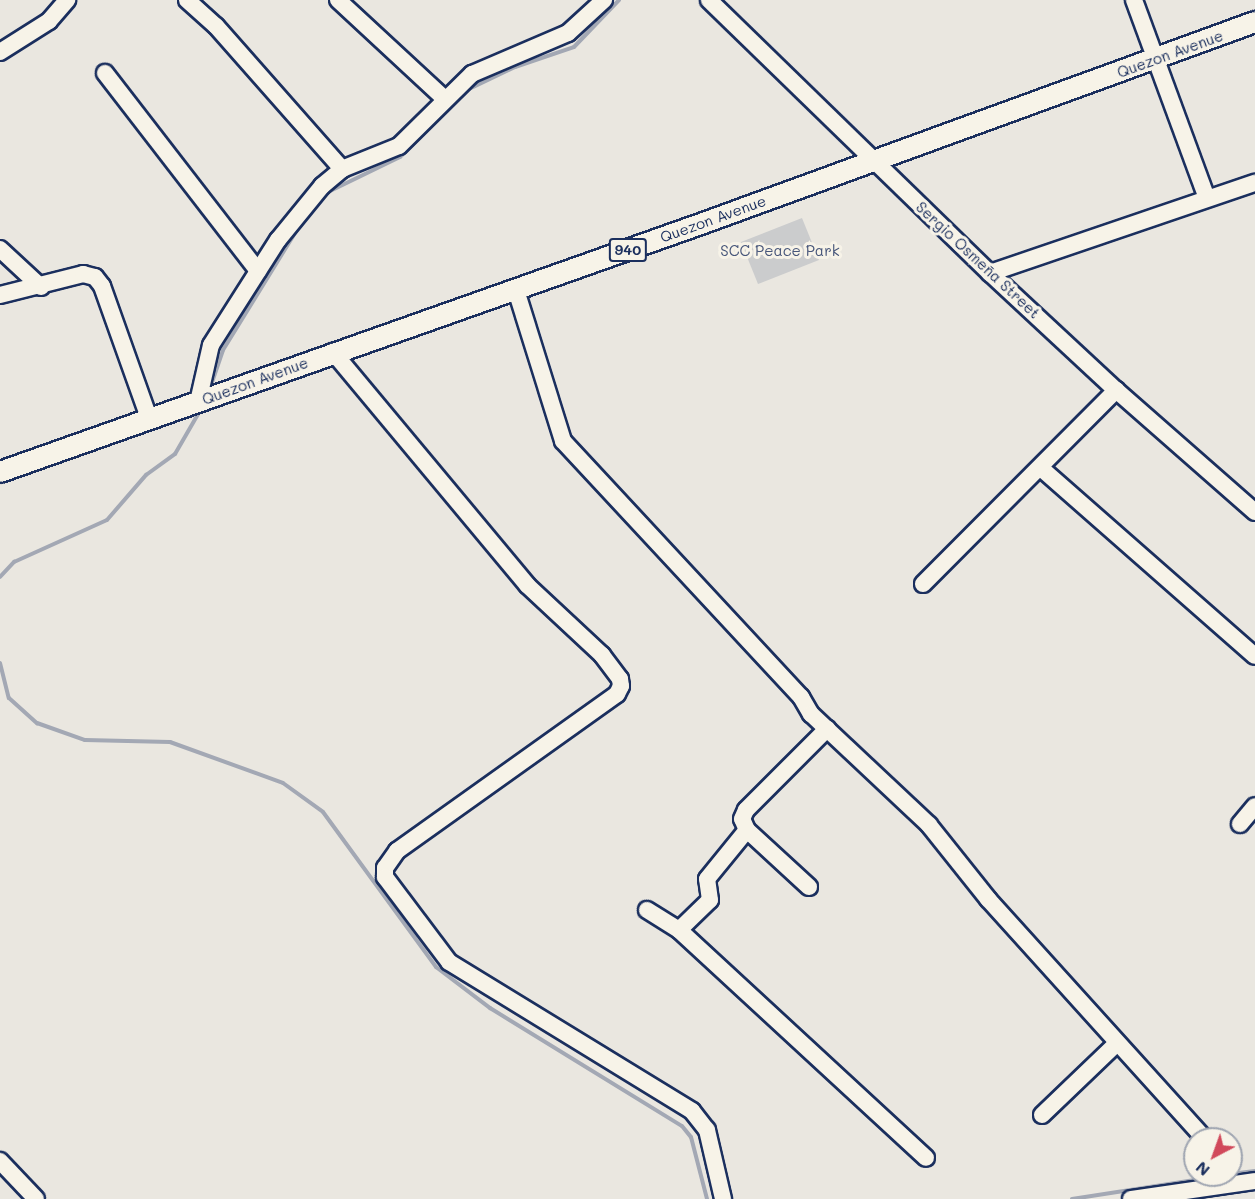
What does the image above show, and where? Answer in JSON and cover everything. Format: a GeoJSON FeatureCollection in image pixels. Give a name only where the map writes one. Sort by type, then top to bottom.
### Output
{"type":"FeatureCollection","features":[{"type":"Feature","properties":{"kind":"main road","name":"Quezon Avenue"},"geometry":{"type":"LineString","coordinates":[[0,472],[333,352],[516,290],[1255,22]]}},
{"type":"Feature","properties":{"kind":"street"},"geometry":{"type":"LineString","coordinates":[[0,52],[41,27],[68,0]]}},
{"type":"Feature","properties":{"kind":"street"},"geometry":{"type":"LineString","coordinates":[[187,0],[216,26],[342,169]]}},
{"type":"Feature","properties":{"kind":"street"},"geometry":{"type":"LineString","coordinates":[[338,0],[444,98]]}},
{"type":"Feature","properties":{"kind":"street"},"geometry":{"type":"LineString","coordinates":[[198,402],[211,345],[258,271],[322,186],[342,169],[399,146],[444,98],[488,65],[568,33],[604,0]]}},
{"type":"Feature","properties":{"kind":"street","name":"Sergio Osmeña Street"},"geometry":{"type":"LineString","coordinates":[[709,0],[990,273],[1116,390],[1255,512]]}},
{"type":"Feature","properties":{"kind":"street"},"geometry":{"type":"LineString","coordinates":[[1134,0],[1207,198]]}},
{"type":"Feature","properties":{"kind":"street"},"geometry":{"type":"LineString","coordinates":[[105,73],[258,271]]}},
{"type":"Feature","properties":{"kind":"street"},"geometry":{"type":"LineString","coordinates":[[990,273],[1255,183]]}},
{"type":"Feature","properties":{"kind":"street"},"geometry":{"type":"LineString","coordinates":[[0,249],[41,287]]}},
{"type":"Feature","properties":{"kind":"street"},"geometry":{"type":"LineString","coordinates":[[0,295],[41,287],[84,274],[94,277],[102,286],[149,418]]}},
{"type":"Feature","properties":{"kind":"street"},"geometry":{"type":"LineString","coordinates":[[516,290],[563,441],[827,729],[929,825],[988,899],[1116,1044],[1194,1127]]}},
{"type":"Feature","properties":{"kind":"street"},"geometry":{"type":"LineString","coordinates":[[333,352],[527,585],[602,655],[620,678],[616,694],[397,851],[385,868],[385,877],[449,963],[692,1111],[706,1130],[723,1199]]}},
{"type":"Feature","properties":{"kind":"street"},"geometry":{"type":"LineString","coordinates":[[923,584],[1042,469],[1116,390]]}},
{"type":"Feature","properties":{"kind":"street"},"geometry":{"type":"LineString","coordinates":[[1042,469],[1255,656]]}},
{"type":"Feature","properties":{"kind":"street"},"geometry":{"type":"LineString","coordinates":[[808,887],[747,830],[742,819],[746,810],[827,729]]}},
{"type":"Feature","properties":{"kind":"street"},"geometry":{"type":"LineString","coordinates":[[1240,824],[1255,806]]}},
{"type":"Feature","properties":{"kind":"street"},"geometry":{"type":"LineString","coordinates":[[679,930],[710,900],[708,877],[747,830]]}},
{"type":"Feature","properties":{"kind":"street"},"geometry":{"type":"LineString","coordinates":[[646,910],[679,930],[926,1158]]}},
{"type":"Feature","properties":{"kind":"street"},"geometry":{"type":"LineString","coordinates":[[1042,1115],[1116,1044]]}},
{"type":"Feature","properties":{"kind":"street"},"geometry":{"type":"LineString","coordinates":[[0,1161],[36,1199]]}},
{"type":"Feature","properties":{"kind":"street"},"geometry":{"type":"LineString","coordinates":[[1131,1199],[1255,1181]]}},
{"type":"Feature","properties":{"kind":"green space","name":"SCC Peace Park"},"geometry":{"type":"Polygon","coordinates":[[[802,218],[819,260],[758,284],[741,242],[802,218]]]}},
{"type":"Feature","properties":{"kind":"waterway"},"geometry":{"type":"LineString","coordinates":[[328,192],[400,157],[469,89],[515,67],[574,47],[619,0]]}},
{"type":"Feature","properties":{"kind":"waterway"},"geometry":{"type":"LineString","coordinates":[[209,391],[223,350],[298,228]]}},
{"type":"Feature","properties":{"kind":"waterway"},"geometry":{"type":"LineString","coordinates":[[0,577],[14,562],[107,520],[146,475],[175,454],[201,409]]}},
{"type":"Feature","properties":{"kind":"waterway"},"geometry":{"type":"LineString","coordinates":[[0,663],[9,698],[37,723],[85,740],[170,742],[283,783],[323,812],[436,967],[490,1008],[682,1126],[691,1137],[707,1199]]}},
{"type":"Feature","properties":{"kind":"waterway"},"geometry":{"type":"LineString","coordinates":[[1243,1172],[1255,1171]]}},
{"type":"Feature","properties":{"kind":"waterway"},"geometry":{"type":"LineString","coordinates":[[1072,1199],[1183,1182]]}}]}
